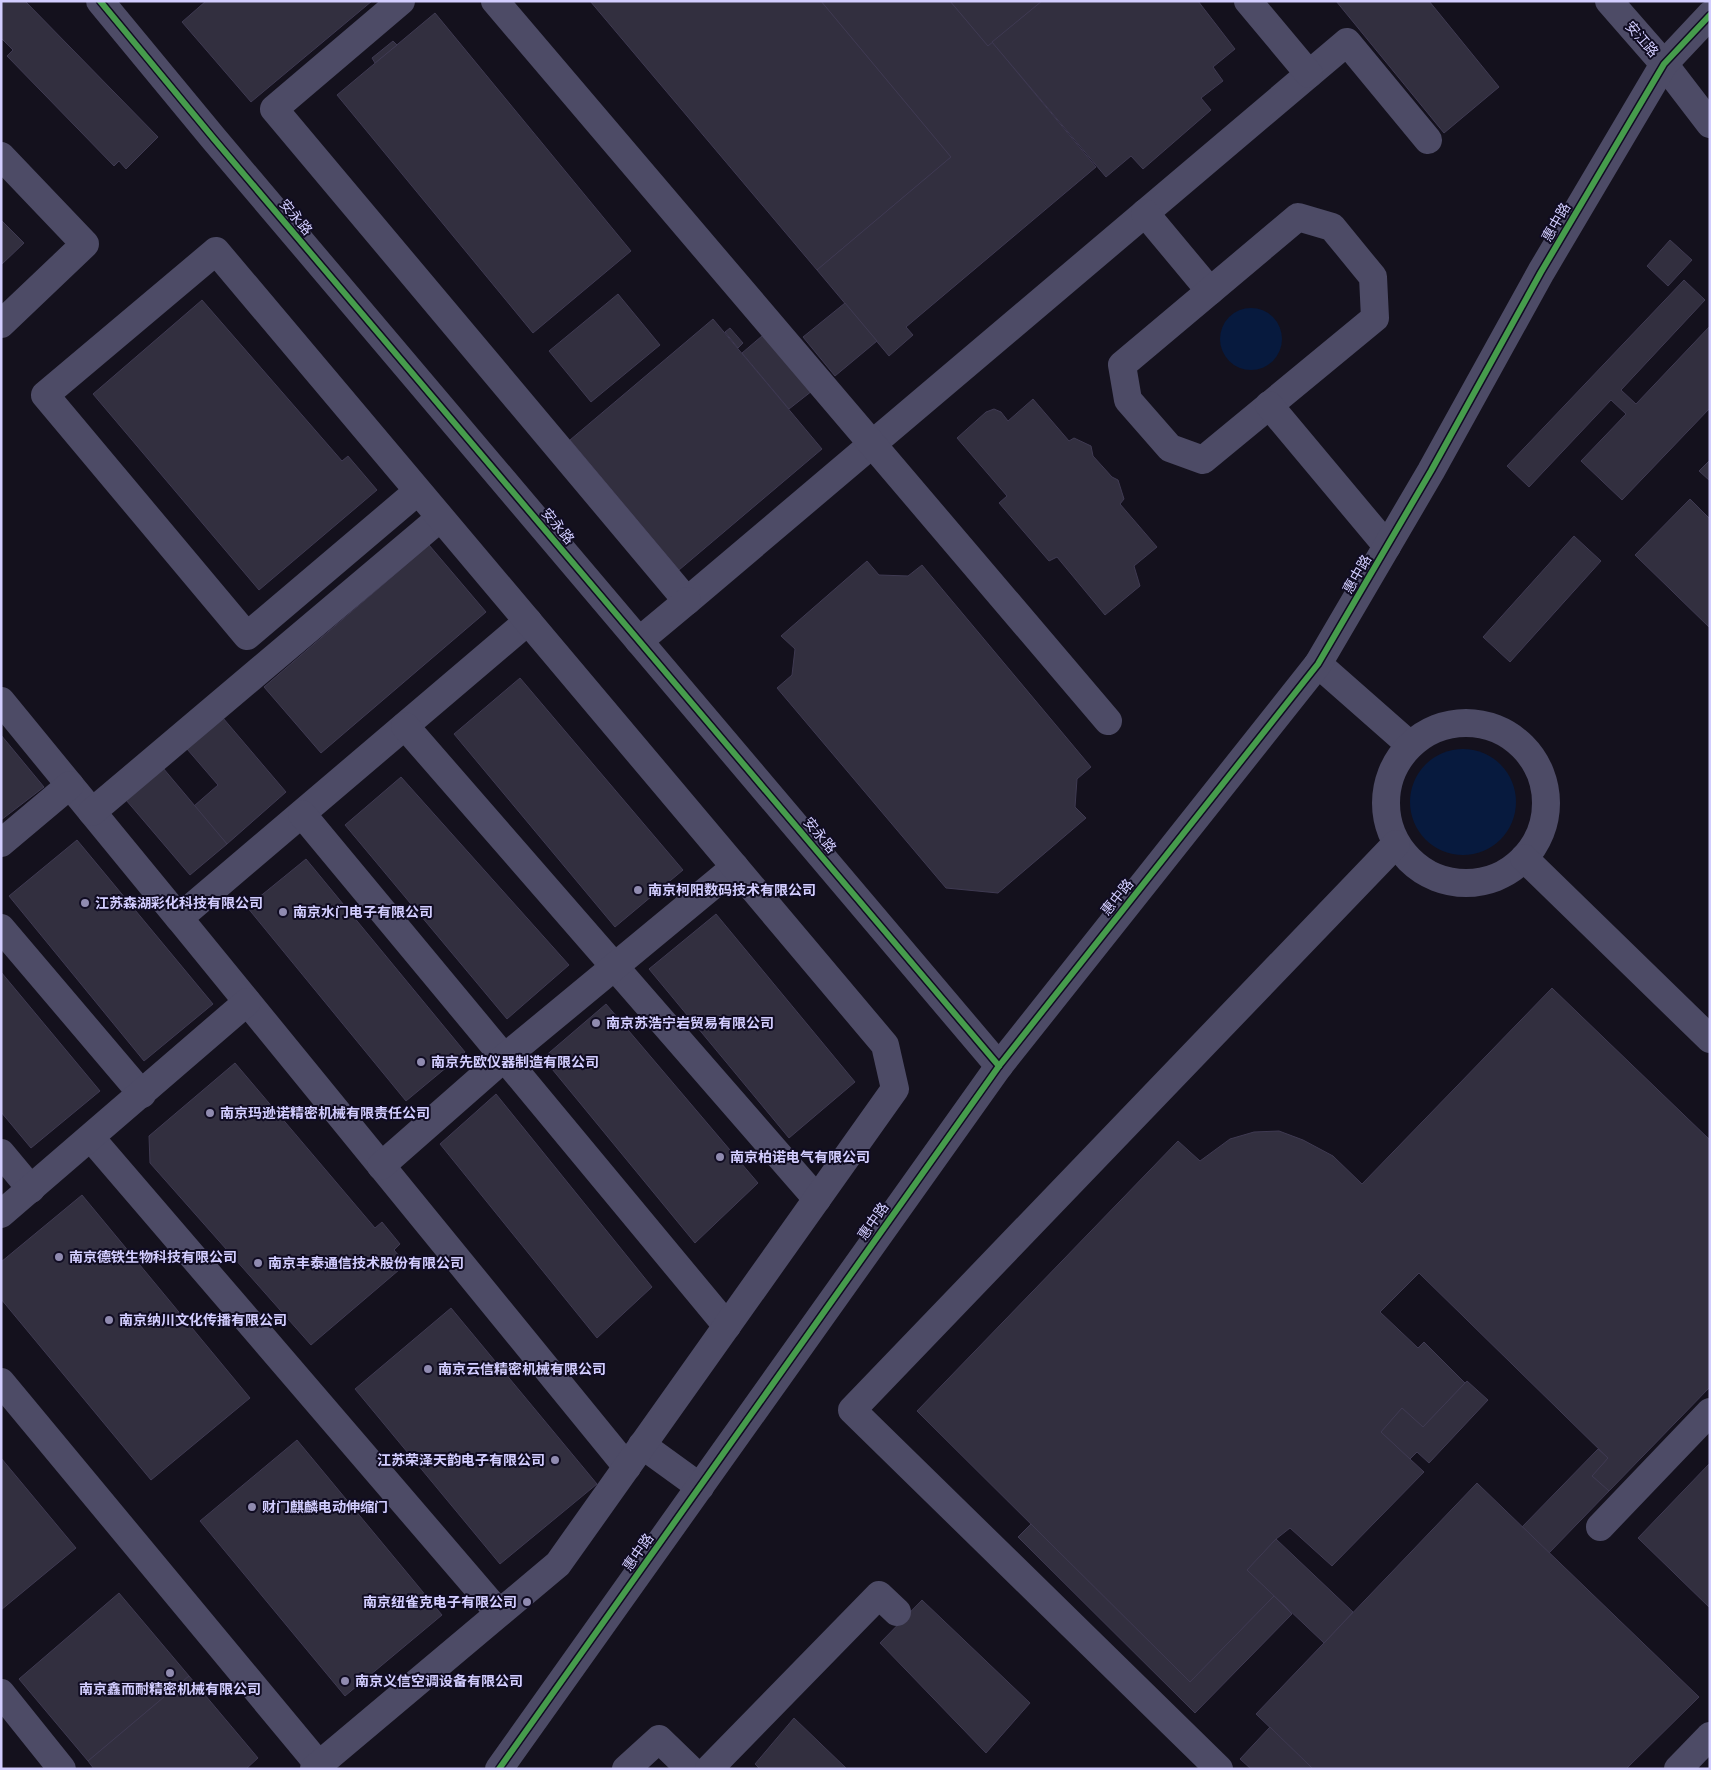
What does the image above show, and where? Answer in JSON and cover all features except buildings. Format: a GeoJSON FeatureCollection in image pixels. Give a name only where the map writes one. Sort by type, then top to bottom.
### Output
{"type":"FeatureCollection","features":[{"type":"Feature","properties":{"kind":"street","name":"安永路"},"geometry":{"type":"LineString","coordinates":[[100,1],[220,147],[999,1066]]}},
{"type":"Feature","properties":{"kind":"street"},"geometry":{"type":"LineString","coordinates":[[401,1],[274,109],[687,601]]}},
{"type":"Feature","properties":{"kind":"street"},"geometry":{"type":"LineString","coordinates":[[495,1],[1108,720]]}},
{"type":"Feature","properties":{"kind":"street"},"geometry":{"type":"LineString","coordinates":[[1248,1],[1309,74]]}},
{"type":"Feature","properties":{"kind":"street","name":"安江路"},"geometry":{"type":"LineString","coordinates":[[1610,1],[1664,64],[1710,124]]}},
{"type":"Feature","properties":{"kind":"street","name":"惠中路"},"geometry":{"type":"LineString","coordinates":[[499,1769],[999,1066],[1318,664],[1431,471],[1541,272],[1664,64],[1710,15]]}},
{"type":"Feature","properties":{"kind":"street"},"geometry":{"type":"LineString","coordinates":[[639,641],[1347,42],[1428,140]]}},
{"type":"Feature","properties":{"kind":"street"},"geometry":{"type":"LineString","coordinates":[[1,156],[85,244],[1,324]]}},
{"type":"Feature","properties":{"kind":"street"},"geometry":{"type":"LineString","coordinates":[[1145,213],[1210,291]]}},
{"type":"Feature","properties":{"kind":"street"},"geometry":{"type":"LineString","coordinates":[[1298,217],[1332,227],[1373,277],[1375,318],[1269,405],[1203,460],[1170,448],[1128,400],[1122,366],[1298,217]]}},
{"type":"Feature","properties":{"kind":"street"},"geometry":{"type":"LineString","coordinates":[[1,1382],[316,1767],[558,1564],[895,1089],[885,1045],[216,251],[45,395],[247,636],[418,492]]}},
{"type":"Feature","properties":{"kind":"street"},"geometry":{"type":"LineString","coordinates":[[1269,405],[1387,546]]}},
{"type":"Feature","properties":{"kind":"street"},"geometry":{"type":"LineString","coordinates":[[92,812],[440,518]]}},
{"type":"Feature","properties":{"kind":"street"},"geometry":{"type":"LineString","coordinates":[[179,918],[528,621]]}},
{"type":"Feature","properties":{"kind":"street"},"geometry":{"type":"LineString","coordinates":[[1318,664],[1410,745]]}},
{"type":"Feature","properties":{"kind":"street"},"geometry":{"type":"LineString","coordinates":[[1,701],[627,1467]]}},
{"type":"Feature","properties":{"kind":"street"},"geometry":{"type":"LineString","coordinates":[[1463,722],[1485,724],[1504,732],[1520,743],[1533,759],[1542,777],[1546,797],[1544,817],[1538,836],[1528,854],[1513,868],[1495,878],[1475,883],[1455,883],[1435,877],[1417,867],[1396,844],[1386,813],[1386,790],[1392,769],[1404,750],[1410,745],[1421,736],[1441,726],[1463,722]]}},
{"type":"Feature","properties":{"kind":"street"},"geometry":{"type":"LineString","coordinates":[[405,726],[817,1199]]}},
{"type":"Feature","properties":{"kind":"street"},"geometry":{"type":"LineString","coordinates":[[1,843],[70,785]]}},
{"type":"Feature","properties":{"kind":"street"},"geometry":{"type":"LineString","coordinates":[[302,814],[727,1326]]}},
{"type":"Feature","properties":{"kind":"street"},"geometry":{"type":"LineString","coordinates":[[1219,1769],[852,1410],[1396,844]]}},
{"type":"Feature","properties":{"kind":"street"},"geometry":{"type":"LineString","coordinates":[[1524,858],[1710,1040]]}},
{"type":"Feature","properties":{"kind":"street"},"geometry":{"type":"LineString","coordinates":[[381,1166],[504,1058],[735,867]]}},
{"type":"Feature","properties":{"kind":"street"},"geometry":{"type":"LineString","coordinates":[[1,928],[142,1094]]}},
{"type":"Feature","properties":{"kind":"street"},"geometry":{"type":"LineString","coordinates":[[1,1214],[247,1002]]}},
{"type":"Feature","properties":{"kind":"street"},"geometry":{"type":"LineString","coordinates":[[91,1138],[499,1614]]}},
{"type":"Feature","properties":{"kind":"street"},"geometry":{"type":"LineString","coordinates":[[1,1153],[31,1188]]}},
{"type":"Feature","properties":{"kind":"street"},"geometry":{"type":"LineString","coordinates":[[1600,1527],[1710,1412]]}},
{"type":"Feature","properties":{"kind":"street"},"geometry":{"type":"LineString","coordinates":[[642,1445],[700,1487]]}},
{"type":"Feature","properties":{"kind":"street"},"geometry":{"type":"LineString","coordinates":[[709,1769],[880,1595],[897,1612]]}},
{"type":"Feature","properties":{"kind":"street"},"geometry":{"type":"LineString","coordinates":[[1,1693],[62,1769]]}},
{"type":"Feature","properties":{"kind":"street"},"geometry":{"type":"LineString","coordinates":[[1678,1769],[1710,1736]]}},
{"type":"Feature","properties":{"kind":"street"},"geometry":{"type":"LineString","coordinates":[[626,1769],[659,1739],[690,1769]]}},
{"type":"Feature","properties":{"kind":"water"},"geometry":{"type":"Polygon","coordinates":[[[1251,308],[1268,313],[1273,317],[1277,322],[1282,339],[1277,356],[1273,361],[1268,365],[1251,370],[1234,365],[1229,361],[1225,356],[1220,339],[1225,322],[1229,317],[1234,313],[1251,308]]]}},
{"type":"Feature","properties":{"kind":"water"},"geometry":{"type":"Polygon","coordinates":[[[1463,749],[1483,753],[1500,765],[1512,782],[1516,802],[1512,822],[1500,839],[1483,851],[1463,855],[1443,851],[1426,839],[1414,822],[1410,802],[1414,782],[1426,765],[1443,753],[1463,749]]]}},
{"type":"Feature","properties":{"kind":"cycle path"},"geometry":{"type":"LineString","coordinates":[[100,1],[214,139],[999,1066]]}},
{"type":"Feature","properties":{"kind":"cycle path"},"geometry":{"type":"LineString","coordinates":[[499,1769],[999,1066],[1318,664],[1431,471],[1541,272],[1664,64],[1710,15]]}},
{"type":"Feature","properties":{"kind":"place","name":"南京柯阳数码技术有限公司"},"geometry":{"type":"Point","coordinates":[638,890]}},
{"type":"Feature","properties":{"kind":"place","name":"江苏森湖彩化科技有限公司"},"geometry":{"type":"Point","coordinates":[85,903]}},
{"type":"Feature","properties":{"kind":"place","name":"南京水门电子有限公司"},"geometry":{"type":"Point","coordinates":[283,912]}},
{"type":"Feature","properties":{"kind":"place","name":"南京苏浩宁岩贸易有限公司"},"geometry":{"type":"Point","coordinates":[596,1023]}},
{"type":"Feature","properties":{"kind":"place","name":"南京先欧仪器制造有限公司"},"geometry":{"type":"Point","coordinates":[421,1062]}},
{"type":"Feature","properties":{"kind":"place","name":"南京玛逊诺精密机械有限责任公司"},"geometry":{"type":"Point","coordinates":[210,1113]}},
{"type":"Feature","properties":{"kind":"place","name":"南京柏诺电气有限公司"},"geometry":{"type":"Point","coordinates":[720,1157]}},
{"type":"Feature","properties":{"kind":"place","name":"南京德铁生物科技有限公司"},"geometry":{"type":"Point","coordinates":[59,1257]}},
{"type":"Feature","properties":{"kind":"place","name":"南京丰泰通信技术股份有限公司"},"geometry":{"type":"Point","coordinates":[258,1263]}},
{"type":"Feature","properties":{"kind":"place","name":"南京纳川文化传播有限公司"},"geometry":{"type":"Point","coordinates":[109,1320]}},
{"type":"Feature","properties":{"kind":"place","name":"南京云信精密机械有限公司"},"geometry":{"type":"Point","coordinates":[428,1369]}},
{"type":"Feature","properties":{"kind":"place","name":"江苏荣泽天韵电子有限公司"},"geometry":{"type":"Point","coordinates":[555,1460]}},
{"type":"Feature","properties":{"kind":"place","name":"财门麒麟电动伸缩门"},"geometry":{"type":"Point","coordinates":[252,1507]}},
{"type":"Feature","properties":{"kind":"place","name":"南京纽雀克电子有限公司"},"geometry":{"type":"Point","coordinates":[527,1602]}},
{"type":"Feature","properties":{"kind":"place","name":"南京鑫而耐精密机械有限公司"},"geometry":{"type":"Point","coordinates":[170,1673]}},
{"type":"Feature","properties":{"kind":"place","name":"南京义信空调设备有限公司"},"geometry":{"type":"Point","coordinates":[345,1681]}}]}
